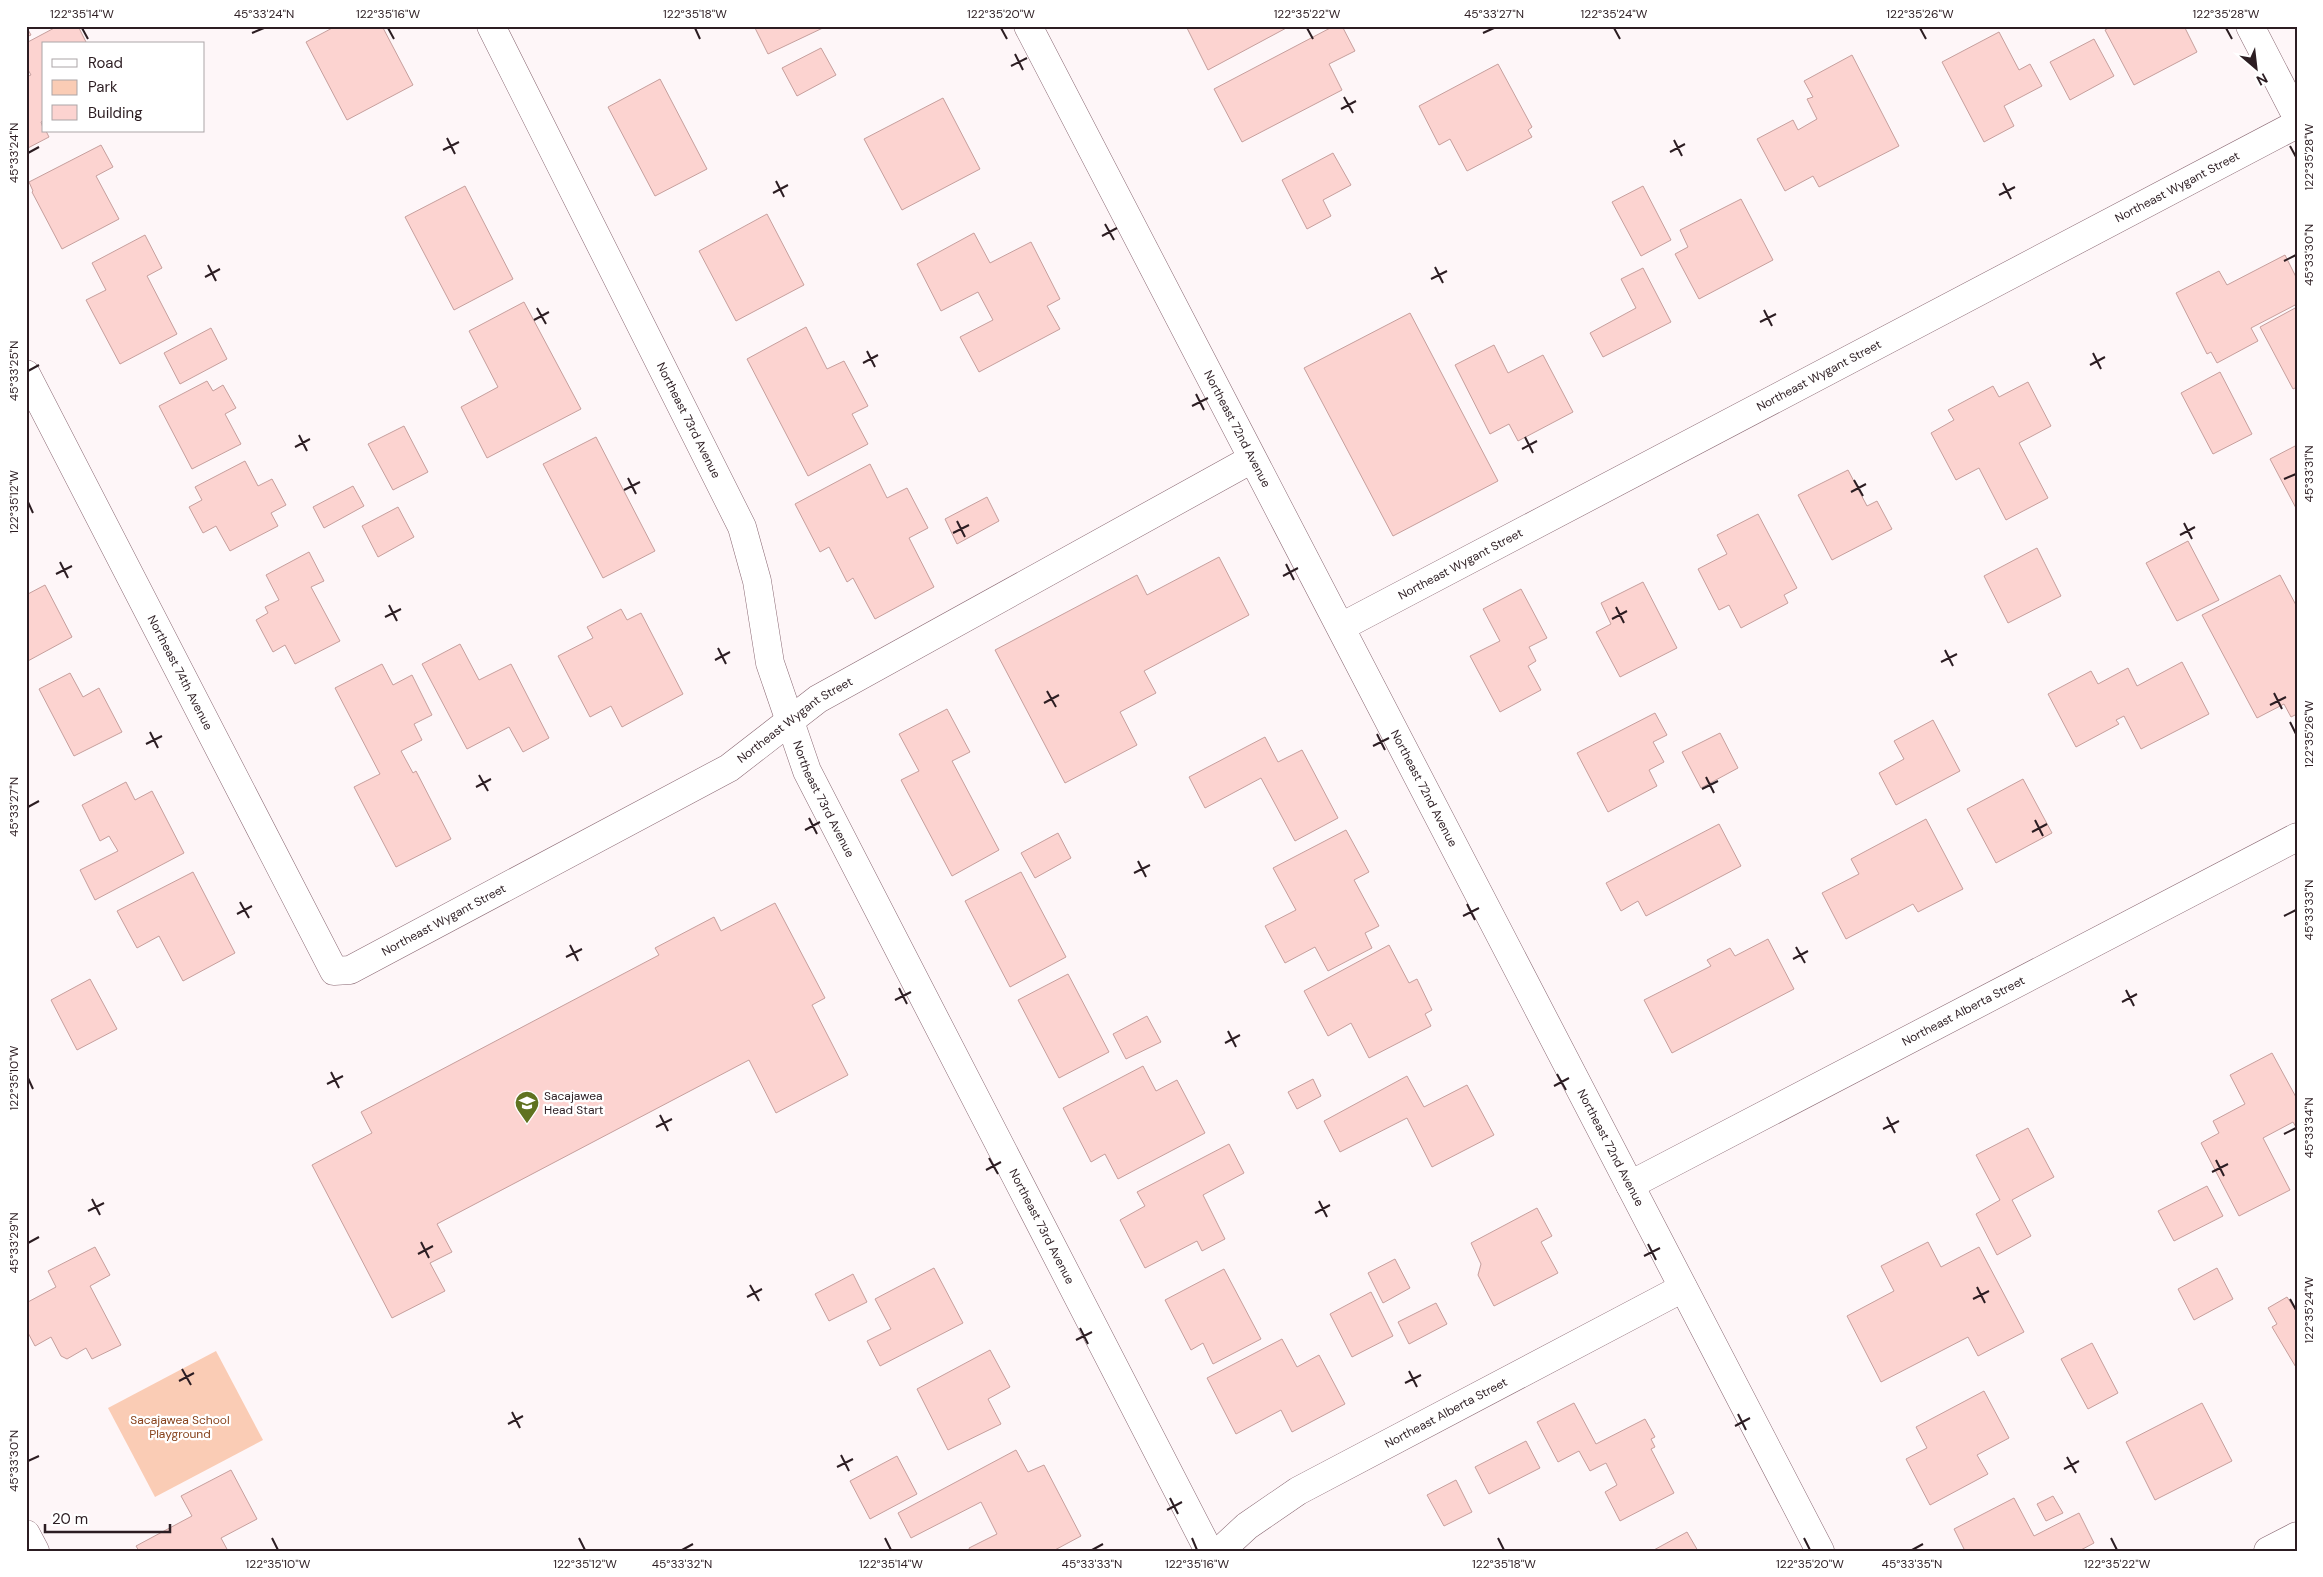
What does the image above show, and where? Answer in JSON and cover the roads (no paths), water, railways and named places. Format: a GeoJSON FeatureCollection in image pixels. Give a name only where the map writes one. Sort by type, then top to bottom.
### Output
{"type":"FeatureCollection","features":[{"type":"Feature","properties":{"kind":"street","name":"Northeast 73rd Avenue"},"geometry":{"type":"LineString","coordinates":[[491,26],[742,527],[750,550],[757,581],[770,663],[811,779],[1209,1551]]}},
{"type":"Feature","properties":{"kind":"street","name":"Northeast 72nd Avenue"},"geometry":{"type":"LineString","coordinates":[[1028,26],[1820,1551]]}},
{"type":"Feature","properties":{"kind":"street"},"geometry":{"type":"LineString","coordinates":[[2250,26],[2297,117]]}},
{"type":"Feature","properties":{"kind":"street","name":"Northeast Wygant Street"},"geometry":{"type":"LineString","coordinates":[[1341,627],[2297,124]]}},
{"type":"Feature","properties":{"kind":"street","name":"Northeast 74th Avenue"},"geometry":{"type":"LineString","coordinates":[[26,374],[334,972]]}},
{"type":"Feature","properties":{"kind":"street","name":"Northeast Wygant Street"},"geometry":{"type":"LineString","coordinates":[[334,972],[350,970],[729,768],[818,699],[1252,459]]}},
{"type":"Feature","properties":{"kind":"street","name":"Northeast Alberta Street"},"geometry":{"type":"LineString","coordinates":[[1630,1185],[2297,837]]}},
{"type":"Feature","properties":{"kind":"street","name":"Northeast Alberta Street"},"geometry":{"type":"LineString","coordinates":[[1220,1551],[1247,1526],[1298,1491],[1683,1288]]}},
{"type":"Feature","properties":{"kind":"street"},"geometry":{"type":"LineString","coordinates":[[26,1534],[35,1551]]}},
{"type":"Feature","properties":{"kind":"street"},"geometry":{"type":"LineString","coordinates":[[2268,1551],[2297,1536]]}},
{"type":"Feature","properties":{"kind":"place","name":"Sacajawea Head Start"},"geometry":{"type":"Point","coordinates":[527,1124]}},
{"type":"Feature","properties":{"kind":"park label","name":"Sacajawea School Playground"},"geometry":{"type":"Point","coordinates":[180,1427]}}]}
